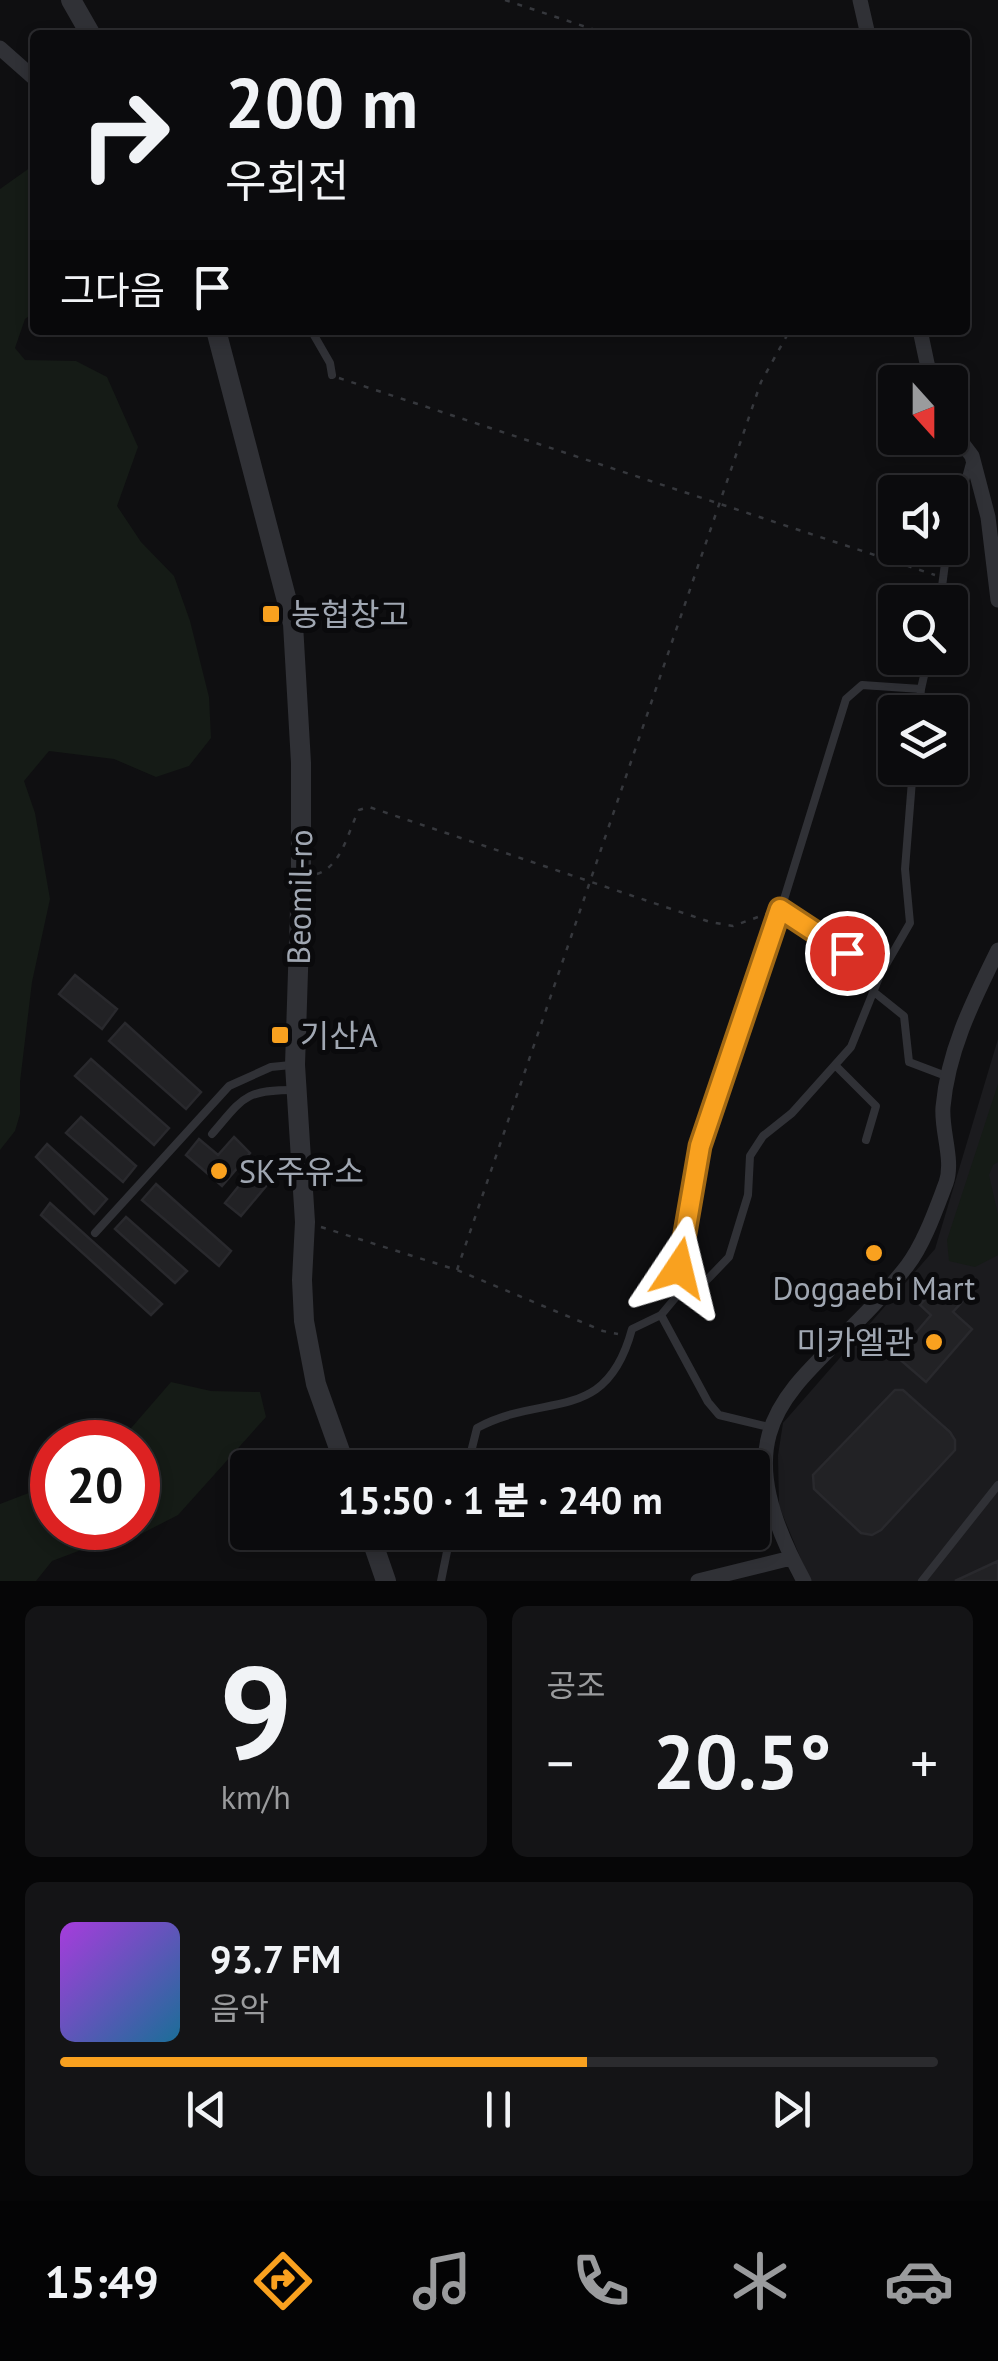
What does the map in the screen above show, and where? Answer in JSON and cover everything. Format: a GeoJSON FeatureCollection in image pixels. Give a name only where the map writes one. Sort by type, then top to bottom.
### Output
{"type":"FeatureCollection","features":[{"type":"Feature","properties":{"kind":"street"},"geometry":{"type":"LineString","coordinates":[[71,0],[89,30]]}},
{"type":"Feature","properties":{"kind":"street"},"geometry":{"type":"LineString","coordinates":[[860,0],[867,30]]}},
{"type":"Feature","properties":{"kind":"street"},"geometry":{"type":"LineString","coordinates":[[0,48],[30,75]]}},
{"type":"Feature","properties":{"kind":"street","name":"Beomil-ro"},"geometry":{"type":"LineString","coordinates":[[217,335],[293,624],[301,762],[302,878],[295,1090],[305,1222],[302,1280],[310,1358],[340,1450]]}},
{"type":"Feature","properties":{"kind":"street"},"geometry":{"type":"LineString","coordinates":[[921,335],[927,365]]}},
{"type":"Feature","properties":{"kind":"street"},"geometry":{"type":"LineString","coordinates":[[968,451],[988,518],[998,600]]}},
{"type":"Feature","properties":{"kind":"street"},"geometry":{"type":"LineString","coordinates":[[804,1581],[767,1488],[768,1427],[801,1377],[910,1262],[948,1177],[942,1126],[946,1076],[966,1015],[998,950]]}},
{"type":"Feature","properties":{"kind":"street"},"geometry":{"type":"LineString","coordinates":[[375,1550],[386,1581]]}},
{"type":"Feature","properties":{"kind":"street"},"geometry":{"type":"LineString","coordinates":[[706,1580],[792,1558]]}},
{"type":"Feature","properties":{"kind":"lane"},"geometry":{"type":"LineString","coordinates":[[313,335],[330,363],[332,375]]}},
{"type":"Feature","properties":{"kind":"lane"},"geometry":{"type":"LineString","coordinates":[[967,475],[972,456]]}},
{"type":"Feature","properties":{"kind":"lane"},"geometry":{"type":"LineString","coordinates":[[944,585],[946,565]]}},
{"type":"Feature","properties":{"kind":"lane"},"geometry":{"type":"LineString","coordinates":[[920,695],[924,675]]}},
{"type":"Feature","properties":{"kind":"lane"},"geometry":{"type":"LineString","coordinates":[[681,1291],[679,1268],[700,1146],[846,699],[862,685],[921,689]]}},
{"type":"Feature","properties":{"kind":"lane"},"geometry":{"type":"LineString","coordinates":[[471,1450],[477,1428],[494,1419],[575,1400],[596,1391],[611,1378],[624,1357],[632,1329],[661,1315],[681,1291],[703,1284],[729,1257],[748,1196],[750,1156],[763,1136],[792,1113],[851,1046],[880,974],[910,922],[905,869],[912,785]]}},
{"type":"Feature","properties":{"kind":"lane"},"geometry":{"type":"LineString","coordinates":[[780,909],[880,974]]}},
{"type":"Feature","properties":{"kind":"lane"},"geometry":{"type":"LineString","coordinates":[[874,992],[904,1016],[909,1062],[946,1076]]}},
{"type":"Feature","properties":{"kind":"lane"},"geometry":{"type":"LineString","coordinates":[[95,1233],[230,1086],[271,1067],[295,1064]]}},
{"type":"Feature","properties":{"kind":"lane"},"geometry":{"type":"LineString","coordinates":[[835,1065],[876,1106],[866,1140]]}},
{"type":"Feature","properties":{"kind":"lane"},"geometry":{"type":"LineString","coordinates":[[212,1134],[244,1096],[267,1090],[295,1090]]}},
{"type":"Feature","properties":{"kind":"lane"},"geometry":{"type":"LineString","coordinates":[[661,1315],[708,1402],[720,1415],[768,1427]]}},
{"type":"Feature","properties":{"kind":"lane"},"geometry":{"type":"LineString","coordinates":[[922,1581],[998,1485]]}},
{"type":"Feature","properties":{"kind":"lane"},"geometry":{"type":"LineString","coordinates":[[441,1581],[447,1550]]}},
{"type":"Feature","properties":{"kind":"path"},"geometry":{"type":"LineString","coordinates":[[505,0],[595,30]]}},
{"type":"Feature","properties":{"kind":"path"},"geometry":{"type":"LineString","coordinates":[[458,1270],[761,382],[787,335]]}},
{"type":"Feature","properties":{"kind":"path"},"geometry":{"type":"LineString","coordinates":[[332,375],[946,578]]}},
{"type":"Feature","properties":{"kind":"path"},"geometry":{"type":"LineString","coordinates":[[302,878],[325,872],[339,856],[359,810],[369,807],[710,922],[733,926],[780,909]]}},
{"type":"Feature","properties":{"kind":"path"},"geometry":{"type":"LineString","coordinates":[[305,1222],[458,1270],[603,1331],[616,1335],[632,1329]]}},
{"type":"Feature","properties":{"kind":"shaded area"},"geometry":{"type":"Polygon","coordinates":[[[30,168],[30,316],[25,319],[15,348],[25,360],[76,361],[107,377],[138,447],[117,506],[141,542],[174,576],[209,697],[211,738],[189,766],[156,777],[114,759],[49,751],[24,781],[35,813],[50,899],[32,982],[20,1114],[15,1131],[0,1150],[0,189],[30,168]]]}},
{"type":"Feature","properties":{"kind":"shaded area"},"geometry":{"type":"Polygon","coordinates":[[[998,1039],[998,1581],[810,1581],[779,1506],[778,1455],[783,1423],[935,1249],[998,1039]]]}},
{"type":"Feature","properties":{"kind":"shaded area"},"geometry":{"type":"Polygon","coordinates":[[[998,1084],[998,1162],[989,1175],[998,1215],[998,1255],[975,1267],[949,1261],[947,1240],[998,1084]]]}},
{"type":"Feature","properties":{"kind":"shaded area"},"geometry":{"type":"Polygon","coordinates":[[[171,1382],[211,1391],[260,1392],[266,1417],[236,1450],[230,1450],[230,1457],[178,1515],[160,1524],[160,1420],[138,1420],[171,1382]]]}},
{"type":"Feature","properties":{"kind":"shaded area"},"geometry":{"type":"Polygon","coordinates":[[[30,1492],[30,1550],[81,1550],[52,1561],[36,1581],[0,1581],[0,1504],[30,1492]]]}},
{"type":"Feature","properties":{"kind":"building"},"geometry":{"type":"Polygon","coordinates":[[[75,975],[117,1009],[102,1029],[59,994],[75,975]]]}},
{"type":"Feature","properties":{"kind":"building"},"geometry":{"type":"Polygon","coordinates":[[[125,1023],[201,1092],[186,1109],[109,1041],[125,1023]]]}},
{"type":"Feature","properties":{"kind":"building"},"geometry":{"type":"Polygon","coordinates":[[[91,1059],[169,1128],[154,1145],[75,1076],[91,1059]]]}},
{"type":"Feature","properties":{"kind":"building"},"geometry":{"type":"Polygon","coordinates":[[[81,1117],[136,1166],[123,1182],[66,1133],[81,1117]]]}},
{"type":"Feature","properties":{"kind":"building","name":"SK주유소"},"geometry":{"type":"Polygon","coordinates":[[[234,1137],[250,1153],[222,1186],[186,1155],[199,1139],[218,1155],[234,1137]]]}},
{"type":"Feature","properties":{"kind":"building"},"geometry":{"type":"Polygon","coordinates":[[[47,1144],[107,1199],[94,1214],[36,1157],[47,1144]]]}},
{"type":"Feature","properties":{"kind":"building"},"geometry":{"type":"Polygon","coordinates":[[[251,1171],[267,1185],[241,1216],[225,1203],[251,1171]]]}},
{"type":"Feature","properties":{"kind":"building"},"geometry":{"type":"Polygon","coordinates":[[[156,1184],[231,1251],[219,1266],[142,1200],[156,1184]]]}},
{"type":"Feature","properties":{"kind":"building"},"geometry":{"type":"Polygon","coordinates":[[[50,1203],[162,1304],[151,1315],[41,1215],[50,1203]]]}},
{"type":"Feature","properties":{"kind":"building"},"geometry":{"type":"Polygon","coordinates":[[[126,1217],[187,1271],[175,1283],[115,1229],[126,1217]]]}},
{"type":"Feature","properties":{"kind":"building","name":"미카엘관"},"geometry":{"type":"Polygon","coordinates":[[[939,1283],[962,1302],[953,1312],[972,1329],[926,1382],[896,1356],[931,1315],[920,1305],[939,1283]]]}},
{"type":"Feature","properties":{"kind":"building"},"geometry":{"type":"Polygon","coordinates":[[[895,1390],[903,1390],[950,1432],[955,1450],[881,1530],[872,1535],[861,1533],[814,1489],[813,1475],[895,1390]]]}},
{"type":"Feature","properties":{"kind":"building"},"geometry":{"type":"Polygon","coordinates":[[[998,1561],[998,1581],[955,1581],[998,1561]]]}},
{"type":"Feature","properties":{"kind":"place","name":"농협창고"},"geometry":{"type":"Point","coordinates":[271,614]}},
{"type":"Feature","properties":{"kind":"place","name":"기산A"},"geometry":{"type":"Point","coordinates":[280,1035]}},
{"type":"Feature","properties":{"kind":"place","name":"SK주유소"},"geometry":{"type":"Point","coordinates":[219,1171]}},
{"type":"Feature","properties":{"kind":"place","name":"Doggaebi Mart"},"geometry":{"type":"Point","coordinates":[874,1253]}},
{"type":"Feature","properties":{"kind":"place","name":"미카엘관"},"geometry":{"type":"Point","coordinates":[934,1342]}},
{"type":"Feature","properties":{"kind":"route"},"geometry":{"type":"LineString","coordinates":[[679,1268],[700,1146],[780,909],[847,953]]}}]}
